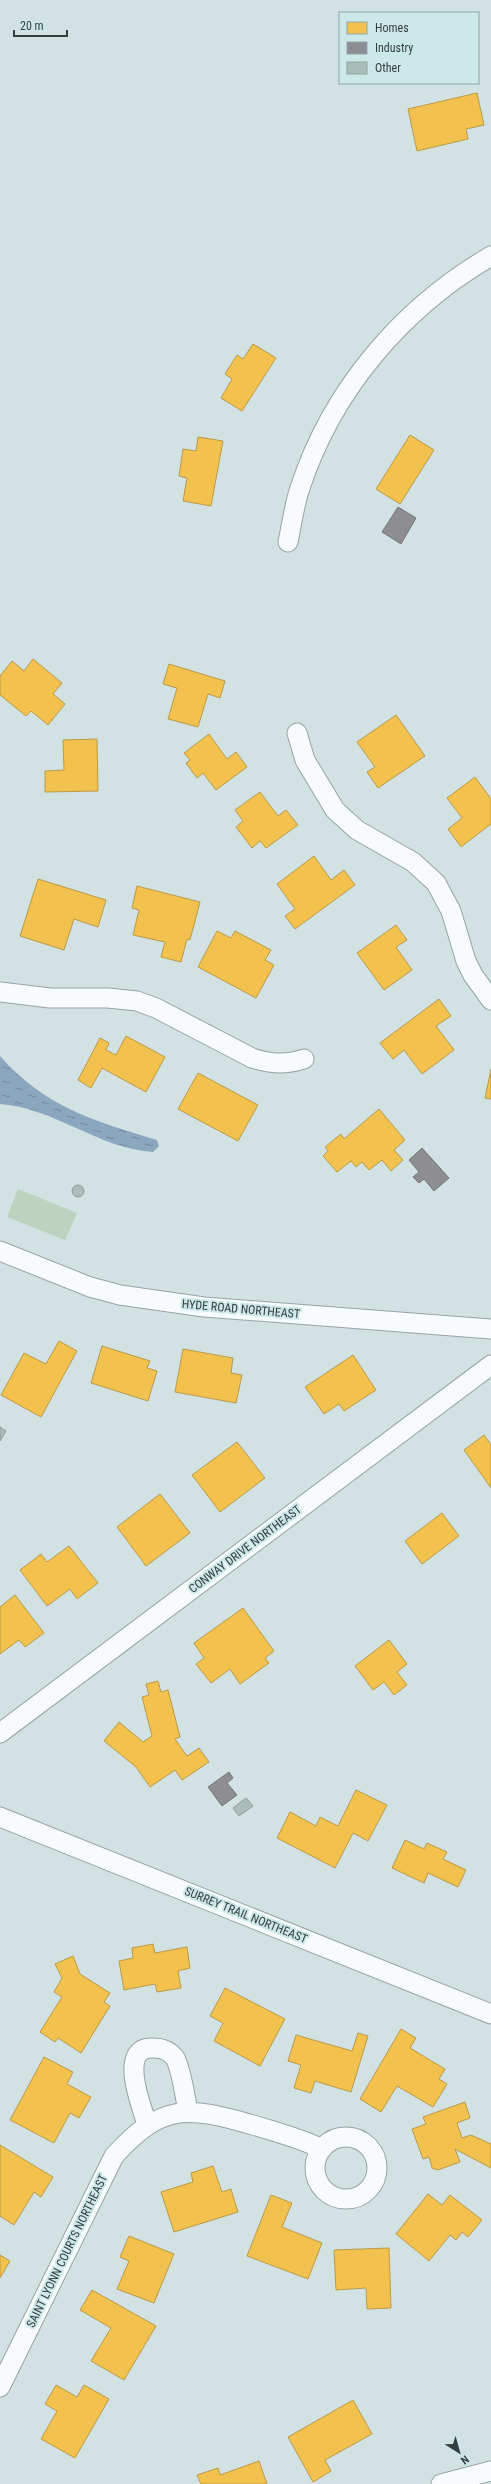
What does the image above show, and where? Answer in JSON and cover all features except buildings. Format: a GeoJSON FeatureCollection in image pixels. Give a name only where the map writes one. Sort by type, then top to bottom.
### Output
{"type":"FeatureCollection","features":[{"type":"Feature","properties":{"kind":"street"},"geometry":{"type":"LineString","coordinates":[[288,542],[299,490],[315,448],[349,387],[373,355],[402,324],[461,273],[491,256]]}},
{"type":"Feature","properties":{"kind":"street"},"geometry":{"type":"LineString","coordinates":[[297,733],[305,760],[335,810],[357,830],[413,862],[436,883],[451,911],[460,948],[472,975],[491,1000]]}},
{"type":"Feature","properties":{"kind":"street"},"geometry":{"type":"LineString","coordinates":[[0,992],[50,998],[108,998],[137,1001],[156,1008],[252,1058],[268,1063],[287,1064],[304,1059]]}},
{"type":"Feature","properties":{"kind":"street","name":"HYDE ROAD NORTHEAST"},"geometry":{"type":"LineString","coordinates":[[0,1251],[90,1287],[120,1295],[204,1307],[491,1329]]}},
{"type":"Feature","properties":{"kind":"street","name":"CONWAY DRIVE NORTHEAST"},"geometry":{"type":"LineString","coordinates":[[0,1733],[491,1364]]}},
{"type":"Feature","properties":{"kind":"street","name":"SURREY TRAIL NORTHEAST"},"geometry":{"type":"LineString","coordinates":[[0,1817],[491,2014]]}},
{"type":"Feature","properties":{"kind":"street"},"geometry":{"type":"LineString","coordinates":[[147,2124],[132,2074],[134,2061],[140,2053],[151,2048],[165,2050],[175,2058],[188,2112]]}},
{"type":"Feature","properties":{"kind":"street","name":"SAINT LYONN COURTS NORTHEAST"},"geometry":{"type":"LineString","coordinates":[[0,2387],[114,2156],[134,2134],[147,2124],[168,2116],[188,2112],[211,2113],[303,2140],[322,2149]]}},
{"type":"Feature","properties":{"kind":"street"},"geometry":{"type":"LineString","coordinates":[[442,2484],[491,2471]]}},
{"type":"Feature","properties":{"kind":"green space"},"geometry":{"type":"Polygon","coordinates":[[[18,1189],[77,1213],[65,1240],[7,1217],[18,1189]]]}},
{"type":"Feature","properties":{"kind":"water"},"geometry":{"type":"Polygon","coordinates":[[[0,1056],[35,1088],[53,1100],[92,1119],[157,1140],[159,1146],[153,1152],[133,1149],[94,1136],[39,1113],[20,1107],[0,1104],[0,1056]]]}}]}
